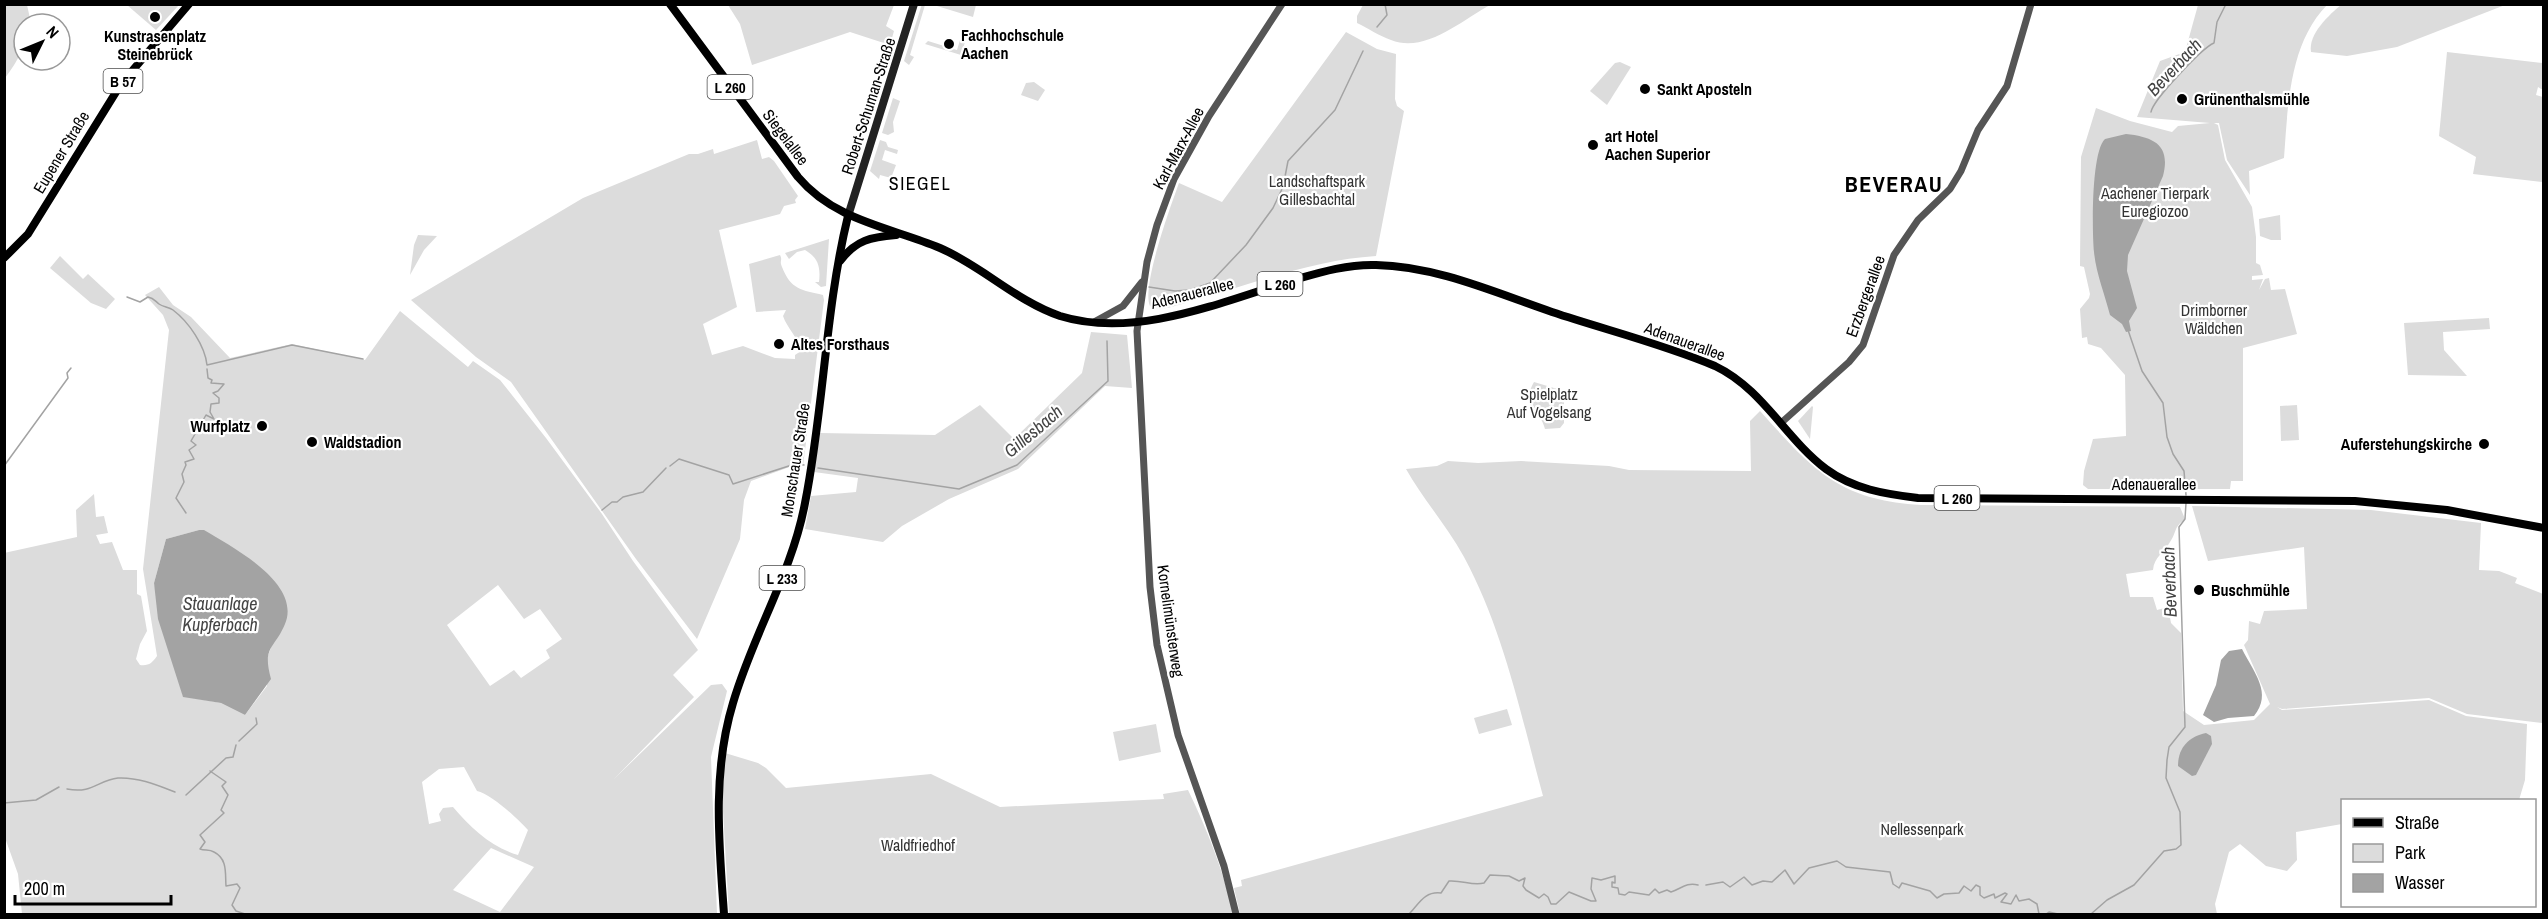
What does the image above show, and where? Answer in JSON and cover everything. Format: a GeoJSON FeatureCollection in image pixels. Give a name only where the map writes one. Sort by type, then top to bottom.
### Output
{"type":"FeatureCollection","features":[{"type":"Feature","properties":{"kind":"main road","name":"Eupener Straße"},"geometry":{"type":"LineString","coordinates":[[4,258],[28,234],[121,84],[189,4]]}},
{"type":"Feature","properties":{"kind":"main road","name":"Siegelallee"},"geometry":{"type":"LineString","coordinates":[[670,4],[804,185],[822,201],[848,216]]}},
{"type":"Feature","properties":{"kind":"main road","name":"Robert-Schuman-Straße"},"geometry":{"type":"LineString","coordinates":[[848,216],[914,4]]}},
{"type":"Feature","properties":{"kind":"main road","name":"Adenauerallee"},"geometry":{"type":"LineString","coordinates":[[848,216],[959,257],[1044,310],[1061,316],[1094,322],[1139,321],[1196,309],[1335,269],[1367,265],[1399,266],[1457,281],[1706,363],[1743,383],[1827,470],[1861,487],[1879,492],[1918,498],[2321,500],[2391,504],[2477,515],[2544,528]]}},
{"type":"Feature","properties":{"kind":"main road","name":"Monschauer Straße"},"geometry":{"type":"LineString","coordinates":[[724,915],[718,802],[722,749],[738,686],[788,564],[806,503],[837,265],[848,216]]}},
{"type":"Feature","properties":{"kind":"main road"},"geometry":{"type":"LineString","coordinates":[[837,265],[851,247],[863,239],[899,235]]}},
{"type":"Feature","properties":{"kind":"street","name":"Karl-Marx-Allee"},"geometry":{"type":"LineString","coordinates":[[1139,321],[1143,280],[1155,231],[1177,173],[1209,116],[1282,4]]}},
{"type":"Feature","properties":{"kind":"street","name":"Erzbergerallee"},"geometry":{"type":"LineString","coordinates":[[1781,423],[1849,362],[1863,345],[1894,255],[1918,220],[1950,189],[1961,171],[1978,130],[2007,86],[2031,4]]}},
{"type":"Feature","properties":{"kind":"street"},"geometry":{"type":"LineString","coordinates":[[1094,322],[1123,306],[1143,280]]}},
{"type":"Feature","properties":{"kind":"street","name":"Kornelimünsterweg"},"geometry":{"type":"LineString","coordinates":[[1139,321],[1137,360],[1151,597],[1157,645],[1178,735],[1224,866],[1236,915]]}},
{"type":"Feature","properties":{"kind":"green space"},"geometry":{"type":"Polygon","coordinates":[[[922,4],[925,5],[910,55],[914,57],[909,65],[904,61],[922,4]]]}},
{"type":"Feature","properties":{"kind":"green space"},"geometry":{"type":"Polygon","coordinates":[[[976,4],[973,17],[937,6],[976,4]]]}},
{"type":"Feature","properties":{"kind":"green space"},"geometry":{"type":"Polygon","coordinates":[[[1363,4],[1490,5],[1430,39],[1417,43],[1404,43],[1387,38],[1357,23],[1357,16],[1363,4]]]}},
{"type":"Feature","properties":{"kind":"green space"},"geometry":{"type":"Polygon","coordinates":[[[2342,4],[2505,5],[2397,47],[2347,56],[2311,52],[2316,32],[2342,4]]]}},
{"type":"Feature","properties":{"kind":"green space"},"geometry":{"type":"Polygon","coordinates":[[[4,5],[27,5],[29,12],[12,12],[12,68],[5,78],[4,5]]]}},
{"type":"Feature","properties":{"kind":"green space","name":"Kunstrasenplatz Steinebrück"},"geometry":{"type":"Polygon","coordinates":[[[127,5],[179,5],[156,30],[127,5]]]}},
{"type":"Feature","properties":{"kind":"green space"},"geometry":{"type":"Polygon","coordinates":[[[728,5],[894,5],[886,26],[894,31],[890,45],[850,32],[752,65],[740,24],[728,5]]]}},
{"type":"Feature","properties":{"kind":"green space","name":"Aachener Tierpark Euregiozoo"},"geometry":{"type":"Polygon","coordinates":[[[2198,5],[2327,5],[2314,21],[2298,57],[2289,97],[2284,158],[2249,171],[2250,195],[2227,160],[2219,123],[2214,123],[2218,125],[2225,160],[2252,207],[2256,237],[2256,263],[2260,265],[2263,275],[2252,276],[2252,280],[2263,279],[2259,290],[2265,279],[2269,278],[2271,290],[2285,289],[2297,334],[2243,348],[2243,481],[2231,481],[2230,489],[2088,489],[2083,485],[2084,471],[2093,439],[2126,436],[2125,375],[2101,348],[2088,344],[2087,337],[2082,338],[2080,309],[2090,294],[2084,267],[2080,266],[2081,157],[2096,108],[2130,121],[2172,132],[2178,126],[2210,123],[2137,117],[2160,61],[2185,52],[2198,5]]]}},
{"type":"Feature","properties":{"kind":"green space"},"geometry":{"type":"Polygon","coordinates":[[[963,30],[968,32],[961,55],[925,44],[928,41],[957,50],[963,30]]]}},
{"type":"Feature","properties":{"kind":"green space","name":"Landschaftspark Gillesbachtal"},"geometry":{"type":"Polygon","coordinates":[[[1346,32],[1377,49],[1396,54],[1395,99],[1397,106],[1404,111],[1376,256],[1307,267],[1172,307],[1150,306],[1148,296],[1153,265],[1179,183],[1222,202],[1346,32]]]}},
{"type":"Feature","properties":{"kind":"green space"},"geometry":{"type":"Polygon","coordinates":[[[2447,52],[2543,63],[2543,90],[2538,87],[2536,95],[2543,97],[2543,182],[2473,174],[2476,157],[2439,136],[2447,52]]]}},
{"type":"Feature","properties":{"kind":"green space"},"geometry":{"type":"Polygon","coordinates":[[[1620,62],[1631,67],[1607,105],[1590,91],[1615,63],[1620,62]]]}},
{"type":"Feature","properties":{"kind":"green space"},"geometry":{"type":"Polygon","coordinates":[[[1034,82],[1045,90],[1038,101],[1021,95],[1026,83],[1034,82]]]}},
{"type":"Feature","properties":{"kind":"green space"},"geometry":{"type":"Polygon","coordinates":[[[893,98],[900,101],[893,122],[894,132],[888,135],[882,133],[893,98]]]}},
{"type":"Feature","properties":{"kind":"green space"},"geometry":{"type":"Polygon","coordinates":[[[757,140],[762,159],[769,157],[774,161],[798,196],[796,203],[784,206],[780,214],[719,230],[737,307],[703,324],[712,355],[743,346],[775,358],[795,359],[795,355],[801,351],[783,316],[786,310],[756,312],[749,264],[780,255],[785,275],[793,285],[823,295],[824,300],[803,466],[795,465],[751,481],[744,500],[740,539],[697,639],[636,559],[511,382],[476,357],[411,300],[583,198],[689,154],[698,154],[713,149],[714,154],[757,140]]]}},
{"type":"Feature","properties":{"kind":"green space"},"geometry":{"type":"Polygon","coordinates":[[[880,140],[886,142],[888,147],[898,150],[897,154],[885,150],[882,160],[896,165],[891,178],[880,175],[879,179],[870,171],[880,140]]]}},
{"type":"Feature","properties":{"kind":"green space"},"geometry":{"type":"Polygon","coordinates":[[[2280,215],[2281,240],[2271,240],[2260,236],[2259,219],[2280,215]]]}},
{"type":"Feature","properties":{"kind":"green space"},"geometry":{"type":"Polygon","coordinates":[[[418,235],[437,236],[424,250],[410,275],[414,245],[418,235]]]}},
{"type":"Feature","properties":{"kind":"green space"},"geometry":{"type":"Polygon","coordinates":[[[829,239],[826,286],[821,287],[815,282],[819,282],[819,271],[813,256],[805,250],[797,252],[789,259],[785,253],[829,239]]]}},
{"type":"Feature","properties":{"kind":"green space"},"geometry":{"type":"Polygon","coordinates":[[[60,256],[83,279],[88,274],[115,299],[106,309],[91,303],[50,268],[60,256]]]}},
{"type":"Feature","properties":{"kind":"green space"},"geometry":{"type":"Polygon","coordinates":[[[159,287],[173,305],[191,317],[230,358],[292,344],[365,360],[400,311],[468,367],[473,361],[500,380],[602,514],[698,650],[673,675],[694,697],[613,780],[711,685],[722,684],[727,691],[711,757],[717,914],[22,914],[18,874],[4,835],[4,553],[77,537],[76,510],[94,494],[96,517],[104,516],[108,533],[96,535],[100,544],[112,542],[123,570],[137,570],[137,594],[141,596],[147,631],[136,659],[140,665],[146,665],[157,656],[143,569],[169,330],[163,315],[145,295],[159,287]],[[199,530],[166,539],[154,583],[183,696],[221,703],[245,715],[267,686],[266,661],[273,642],[285,623],[199,530]],[[498,585],[447,625],[490,686],[514,670],[521,678],[550,658],[546,650],[562,639],[540,609],[524,619],[498,585]],[[464,767],[439,769],[422,782],[429,824],[441,821],[439,814],[443,808],[453,807],[482,836],[508,852],[518,855],[528,830],[496,801],[477,791],[464,767]],[[491,848],[453,890],[500,912],[534,867],[491,848]]]}},
{"type":"Feature","properties":{"kind":"green space"},"geometry":{"type":"Polygon","coordinates":[[[2489,318],[2490,329],[2443,332],[2444,350],[2467,376],[2408,375],[2404,323],[2489,318]]]}},
{"type":"Feature","properties":{"kind":"green space"},"geometry":{"type":"Polygon","coordinates":[[[1091,332],[1127,335],[1132,388],[1105,386],[1018,469],[949,499],[902,526],[883,542],[805,529],[811,496],[856,492],[858,478],[814,472],[820,433],[935,435],[980,405],[1014,439],[1082,373],[1091,332]]]}},
{"type":"Feature","properties":{"kind":"green space","name":"Spielplatz Auf Vogelsang"},"geometry":{"type":"Polygon","coordinates":[[[1534,382],[1564,391],[1564,423],[1560,428],[1545,429],[1531,407],[1528,398],[1534,382]]]}},
{"type":"Feature","properties":{"kind":"green space"},"geometry":{"type":"Polygon","coordinates":[[[2297,405],[2299,440],[2281,441],[2280,406],[2297,405]]]}},
{"type":"Feature","properties":{"kind":"green space"},"geometry":{"type":"Polygon","coordinates":[[[1813,407],[1810,439],[1798,421],[1813,407]]]}},
{"type":"Feature","properties":{"kind":"green space","name":"Nellessenpark"},"geometry":{"type":"Polygon","coordinates":[[[1760,411],[1796,450],[1830,478],[1848,489],[1893,502],[1921,505],[2180,507],[2185,519],[2179,525],[2168,546],[2157,558],[2153,570],[2126,574],[2130,597],[2153,597],[2157,610],[2168,607],[2171,623],[2181,633],[2183,711],[2204,725],[2254,720],[2270,704],[2244,645],[2248,640],[2249,621],[2260,624],[2264,611],[2307,609],[2304,547],[2208,561],[2192,506],[2371,510],[2481,523],[2479,570],[2499,571],[2517,578],[2515,583],[2543,594],[2543,723],[2467,714],[2429,698],[2282,709],[2277,707],[2282,710],[2429,700],[2466,716],[2527,724],[2525,780],[2519,799],[2341,799],[2341,824],[2296,832],[2297,860],[2287,871],[2266,866],[2240,844],[2229,852],[2215,904],[2217,914],[1240,914],[1234,888],[1242,886],[1241,880],[1543,796],[1501,644],[1478,585],[1464,557],[1406,469],[1437,466],[1448,461],[1478,463],[1521,461],[1609,466],[1629,470],[1751,471],[1750,421],[1760,411]]]}},
{"type":"Feature","properties":{"kind":"green space"},"geometry":{"type":"Polygon","coordinates":[[[1507,709],[1512,725],[1479,734],[1474,718],[1507,709]]]}},
{"type":"Feature","properties":{"kind":"green space"},"geometry":{"type":"Polygon","coordinates":[[[1156,724],[1161,752],[1119,761],[1113,732],[1156,724]]]}},
{"type":"Feature","properties":{"kind":"green space","name":"Waldfriedhof"},"geometry":{"type":"Polygon","coordinates":[[[725,753],[758,763],[786,788],[931,774],[1000,807],[1164,799],[1163,794],[1188,790],[1214,851],[1233,914],[729,914],[722,794],[725,753]]]}},
{"type":"Feature","properties":{"kind":"water"},"geometry":{"type":"Polygon","coordinates":[[[2126,134],[2145,137],[2158,144],[2165,157],[2165,165],[2163,176],[2128,255],[2127,271],[2137,308],[2129,321],[2131,331],[2126,332],[2122,324],[2110,315],[2095,260],[2093,228],[2095,175],[2100,147],[2105,139],[2126,134]]]}},
{"type":"Feature","properties":{"kind":"water","name":"Stauanlage Kupferbach"},"geometry":{"type":"Polygon","coordinates":[[[204,530],[231,546],[261,568],[283,594],[288,609],[285,624],[270,649],[268,660],[271,679],[245,715],[221,703],[183,697],[158,619],[154,583],[166,539],[204,530]]]}},
{"type":"Feature","properties":{"kind":"water"},"geometry":{"type":"Polygon","coordinates":[[[2242,649],[2260,683],[2262,699],[2259,708],[2254,716],[2228,718],[2214,722],[2203,715],[2216,685],[2221,660],[2229,651],[2242,649]]]}},
{"type":"Feature","properties":{"kind":"water"},"geometry":{"type":"Polygon","coordinates":[[[2206,733],[2211,736],[2212,744],[2196,775],[2192,776],[2178,766],[2178,760],[2189,740],[2206,733]]]}},
{"type":"Feature","properties":{"kind":"waterway","name":"Gillesbach"},"geometry":{"type":"LineString","coordinates":[[1377,27],[1387,15],[1385,4]]}},
{"type":"Feature","properties":{"kind":"waterway","name":"Beverbach"},"geometry":{"type":"LineString","coordinates":[[2151,112],[2160,97],[2179,75],[2199,54],[2214,43],[2217,22],[2226,4]]}},
{"type":"Feature","properties":{"kind":"waterway","name":"Gillesbach"},"geometry":{"type":"LineString","coordinates":[[1149,287],[1175,291],[1190,290],[1210,283],[1246,245],[1273,208],[1283,187],[1288,161],[1335,110],[1363,51]]}},
{"type":"Feature","properties":{"kind":"waterway"},"geometry":{"type":"LineString","coordinates":[[127,297],[140,302],[150,297],[179,315],[200,342],[207,365],[292,345],[363,359]]}},
{"type":"Feature","properties":{"kind":"waterway","name":"Beverbach"},"geometry":{"type":"LineString","coordinates":[[2128,330],[2142,371],[2163,403],[2167,437],[2173,454],[2184,471],[2186,495]]}},
{"type":"Feature","properties":{"kind":"waterway","name":"Gillesbach"},"geometry":{"type":"LineString","coordinates":[[818,468],[959,489],[1017,465],[1108,381],[1107,341]]}},
{"type":"Feature","properties":{"kind":"waterway"},"geometry":{"type":"LineString","coordinates":[[4,466],[68,378],[67,373],[71,368]]}},
{"type":"Feature","properties":{"kind":"waterway"},"geometry":{"type":"LineString","coordinates":[[186,513],[176,498],[184,482],[182,474],[185,462],[194,459],[189,450],[196,445],[191,441],[206,415],[214,419],[210,412],[211,404],[219,403],[219,398],[213,393],[224,384],[211,383],[207,369]]}},
{"type":"Feature","properties":{"kind":"waterway","name":"Gillesbach"},"geometry":{"type":"LineString","coordinates":[[670,466],[679,459],[729,475],[733,484],[795,464],[804,465]]}},
{"type":"Feature","properties":{"kind":"waterway","name":"Gillesbach"},"geometry":{"type":"LineString","coordinates":[[602,510],[623,497],[643,492],[666,468]]}},
{"type":"Feature","properties":{"kind":"waterway","name":"Beverbach"},"geometry":{"type":"LineString","coordinates":[[2091,914],[2107,900],[2134,885],[2164,851],[2176,849],[2181,845],[2180,812],[2166,778],[2169,747],[2185,727],[2179,527],[2185,519],[2186,503]]}},
{"type":"Feature","properties":{"kind":"waterway"},"geometry":{"type":"LineString","coordinates":[[239,741],[257,724],[256,718]]}},
{"type":"Feature","properties":{"kind":"waterway"},"geometry":{"type":"LineString","coordinates":[[186,795],[226,758],[233,757],[236,745]]}},
{"type":"Feature","properties":{"kind":"waterway"},"geometry":{"type":"LineString","coordinates":[[210,771],[226,782],[222,786],[228,795],[221,810],[224,813],[200,835],[205,842],[200,849],[212,851],[222,859],[226,886],[237,884],[240,888],[232,905],[236,911],[245,914]]}},
{"type":"Feature","properties":{"kind":"waterway"},"geometry":{"type":"LineString","coordinates":[[67,789],[83,790],[111,779],[125,778],[147,782],[175,792]]}},
{"type":"Feature","properties":{"kind":"waterway"},"geometry":{"type":"LineString","coordinates":[[4,803],[36,800],[59,787]]}},
{"type":"Feature","properties":{"kind":"waterway"},"geometry":{"type":"LineString","coordinates":[[1706,885],[1723,882],[1730,887],[1744,877],[1752,885],[1763,881],[1772,882],[1785,870],[1794,884],[1809,868],[1837,861],[1846,867],[1890,872],[1893,884],[1899,888],[1902,883],[1930,891],[1937,898],[1944,894],[1959,893],[1964,886],[1971,891],[1976,885],[1980,887],[1980,895],[1984,898],[1994,894],[1995,898],[2005,893],[2007,894],[2001,902],[2011,904],[2016,895],[2019,901],[2029,899],[2037,904],[2039,914]]}},
{"type":"Feature","properties":{"kind":"waterway"},"geometry":{"type":"LineString","coordinates":[[1409,914],[1426,896],[1441,893],[1449,881],[1480,884],[1484,883],[1490,875],[1509,876],[1519,881],[1525,878],[1523,886],[1526,890],[1539,898],[1544,894],[1551,904],[1556,904],[1569,892],[1596,901],[1591,889],[1592,878],[1601,880],[1615,876],[1615,883],[1612,882],[1612,887],[1618,888],[1619,894],[1625,895],[1629,892],[1649,895],[1655,889],[1659,893],[1667,890],[1671,892],[1687,885],[1698,885]]}},
{"type":"Feature","properties":{"kind":"waterway"},"geometry":{"type":"LineString","coordinates":[[2046,914],[2049,912],[2058,914]]}},
{"type":"Feature","properties":{"kind":"place","name":"Kunstrasenplatz Steinebrück"},"geometry":{"type":"Point","coordinates":[155,17]}},
{"type":"Feature","properties":{"kind":"place","name":"Fachhochschule Aachen"},"geometry":{"type":"Point","coordinates":[949,44]}},
{"type":"Feature","properties":{"kind":"place","name":"Sankt Aposteln"},"geometry":{"type":"Point","coordinates":[1645,89]}},
{"type":"Feature","properties":{"kind":"place","name":"Grünenthalsmühle"},"geometry":{"type":"Point","coordinates":[2182,99]}},
{"type":"Feature","properties":{"kind":"place","name":"art Hotel Aachen Superior"},"geometry":{"type":"Point","coordinates":[1593,145]}},
{"type":"Feature","properties":{"kind":"place","name":"Altes Forsthaus"},"geometry":{"type":"Point","coordinates":[779,344]}},
{"type":"Feature","properties":{"kind":"place","name":"Wurfplatz"},"geometry":{"type":"Point","coordinates":[262,426]}},
{"type":"Feature","properties":{"kind":"place","name":"Waldstadion"},"geometry":{"type":"Point","coordinates":[312,442]}},
{"type":"Feature","properties":{"kind":"place","name":"Auferstehungskirche"},"geometry":{"type":"Point","coordinates":[2484,444]}},
{"type":"Feature","properties":{"kind":"place","name":"Buschmühle"},"geometry":{"type":"Point","coordinates":[2199,590]}},
{"type":"Feature","properties":{"kind":"district","name":"SIEGEL"},"geometry":{"type":"Point","coordinates":[920,183]}},
{"type":"Feature","properties":{"kind":"district","name":"BEVERAU"},"geometry":{"type":"Point","coordinates":[1894,184]}},
{"type":"Feature","properties":{"kind":"park label","name":"Drimborner Wäldchen"},"geometry":{"type":"Point","coordinates":[2214,319]}}]}
